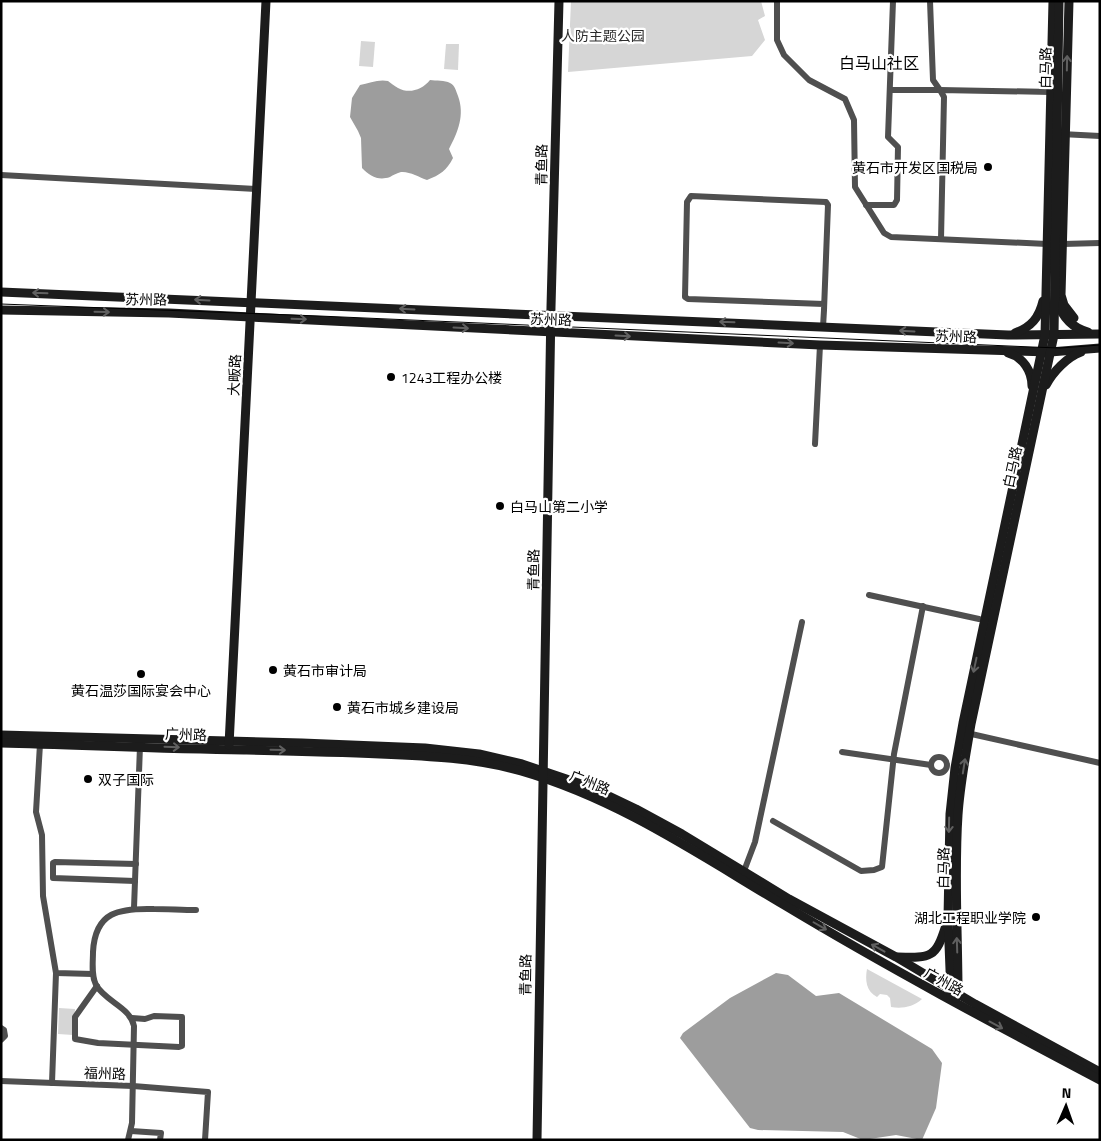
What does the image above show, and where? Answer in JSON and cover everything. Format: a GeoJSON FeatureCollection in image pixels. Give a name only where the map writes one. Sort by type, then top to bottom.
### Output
{"type":"FeatureCollection","features":[{"type":"Feature","properties":{"kind":"main road","name":"大畈路"},"geometry":{"type":"LineString","coordinates":[[229,745],[266,1]]}},
{"type":"Feature","properties":{"kind":"main road","name":"青鱼路"},"geometry":{"type":"LineString","coordinates":[[537,1140],[542,775],[559,1]]}},
{"type":"Feature","properties":{"kind":"main road","name":"白马路"},"geometry":{"type":"LineString","coordinates":[[1049,335],[1046,291],[1053,1]]}},
{"type":"Feature","properties":{"kind":"main road","name":"白马路"},"geometry":{"type":"LineString","coordinates":[[954,992],[948,918],[950,814],[955,768],[965,733],[1049,335],[1054,284],[1062,134],[1059,1]]}},
{"type":"Feature","properties":{"kind":"main road"},"geometry":{"type":"LineString","coordinates":[[1069,1],[1062,134],[1063,244],[1061,295],[1064,305],[1074,318]]}},
{"type":"Feature","properties":{"kind":"main road"},"geometry":{"type":"LineString","coordinates":[[1054,284],[1057,302],[1064,316],[1079,330],[1096,334]]}},
{"type":"Feature","properties":{"kind":"main road"},"geometry":{"type":"LineString","coordinates":[[1008,335],[1025,329],[1032,324],[1040,313],[1046,291]]}},
{"type":"Feature","properties":{"kind":"main road","name":"苏州路"},"geometry":{"type":"LineString","coordinates":[[1,292],[1008,335],[1096,334]]}},
{"type":"Feature","properties":{"kind":"main road","name":"苏州路"},"geometry":{"type":"LineString","coordinates":[[1,310],[169,313],[820,345],[1046,352],[1100,348]]}},
{"type":"Feature","properties":{"kind":"main road"},"geometry":{"type":"LineString","coordinates":[[1036,398],[1049,378],[1063,363],[1076,353],[1088,349]]}},
{"type":"Feature","properties":{"kind":"main road"},"geometry":{"type":"LineString","coordinates":[[1003,351],[1014,354],[1021,359],[1030,374],[1036,398]]}},
{"type":"Feature","properties":{"kind":"main road","name":"白马路"},"geometry":{"type":"LineString","coordinates":[[954,992],[958,815],[965,733]]}},
{"type":"Feature","properties":{"kind":"main road","name":"广州路"},"geometry":{"type":"LineString","coordinates":[[1,735],[229,745],[434,749],[480,754],[542,775],[587,794],[640,820],[678,840],[785,906],[953,1002],[1100,1080]]}},
{"type":"Feature","properties":{"kind":"main road","name":"广州路"},"geometry":{"type":"LineString","coordinates":[[1,743],[140,746],[229,745]]}},
{"type":"Feature","properties":{"kind":"main road","name":"广州路"},"geometry":{"type":"LineString","coordinates":[[542,775],[590,787],[636,808],[789,899],[1100,1072]]}},
{"type":"Feature","properties":{"kind":"main road"},"geometry":{"type":"LineString","coordinates":[[896,958],[930,955],[940,945],[948,918]]}},
{"type":"Feature","properties":{"kind":"main road"},"geometry":{"type":"LineString","coordinates":[[953,1002],[954,992]]}},
{"type":"Feature","properties":{"kind":"street"},"geometry":{"type":"LineString","coordinates":[[776,1],[777,40],[784,55],[809,80],[845,99],[854,120],[855,187],[884,233],[891,237],[1047,244]]}},
{"type":"Feature","properties":{"kind":"street"},"geometry":{"type":"LineString","coordinates":[[866,205],[894,205],[897,200],[898,147],[888,137],[892,1]]}},
{"type":"Feature","properties":{"kind":"street"},"geometry":{"type":"LineString","coordinates":[[930,1],[932,80],[944,97],[941,239]]}},
{"type":"Feature","properties":{"kind":"street"},"geometry":{"type":"LineString","coordinates":[[890,90],[1051,92]]}},
{"type":"Feature","properties":{"kind":"street"},"geometry":{"type":"LineString","coordinates":[[1062,134],[1100,136]]}},
{"type":"Feature","properties":{"kind":"street"},"geometry":{"type":"LineString","coordinates":[[1,175],[256,189]]}},
{"type":"Feature","properties":{"kind":"street"},"geometry":{"type":"LineString","coordinates":[[823,327],[824,304],[828,205],[826,202],[691,196],[687,202],[685,296],[688,299],[824,304]]}},
{"type":"Feature","properties":{"kind":"street"},"geometry":{"type":"LineString","coordinates":[[1063,244],[1100,243]]}},
{"type":"Feature","properties":{"kind":"street"},"geometry":{"type":"LineString","coordinates":[[816,444],[820,345]]}},
{"type":"Feature","properties":{"kind":"street"},"geometry":{"type":"LineString","coordinates":[[869,595],[979,619]]}},
{"type":"Feature","properties":{"kind":"street"},"geometry":{"type":"LineString","coordinates":[[773,821],[861,871],[882,867],[893,760],[923,606]]}},
{"type":"Feature","properties":{"kind":"street"},"geometry":{"type":"LineString","coordinates":[[744,872],[755,842],[802,622]]}},
{"type":"Feature","properties":{"kind":"street"},"geometry":{"type":"LineString","coordinates":[[965,733],[1100,762]]}},
{"type":"Feature","properties":{"kind":"street"},"geometry":{"type":"LineString","coordinates":[[40,744],[36,812],[42,835],[43,896],[56,973],[52,1083]]}},
{"type":"Feature","properties":{"kind":"street"},"geometry":{"type":"LineString","coordinates":[[134,908],[140,746]]}},
{"type":"Feature","properties":{"kind":"street"},"geometry":{"type":"LineString","coordinates":[[842,752],[931,765]]}},
{"type":"Feature","properties":{"kind":"street"},"geometry":{"type":"LineString","coordinates":[[937,757],[948,758],[945,774],[935,772],[931,765],[937,757]]}},
{"type":"Feature","properties":{"kind":"street"},"geometry":{"type":"LineString","coordinates":[[53,878],[53,863],[55,862],[136,864]]}},
{"type":"Feature","properties":{"kind":"street"},"geometry":{"type":"LineString","coordinates":[[42,878],[135,881]]}},
{"type":"Feature","properties":{"kind":"street"},"geometry":{"type":"LineString","coordinates":[[128,1140],[131,1131],[135,1045],[134,1026],[132,1018],[96,986],[93,974],[94,943],[98,926],[107,917],[116,912],[134,908],[196,910]]}},
{"type":"Feature","properties":{"kind":"street"},"geometry":{"type":"LineString","coordinates":[[56,973],[93,974]]}},
{"type":"Feature","properties":{"kind":"street"},"geometry":{"type":"LineString","coordinates":[[96,986],[75,1017],[75,1039],[98,1043],[181,1047],[183,1018],[154,1016],[144,1019],[132,1018]]}},
{"type":"Feature","properties":{"kind":"street"},"geometry":{"type":"LineString","coordinates":[[1,1028],[4,1030],[5,1036],[1,1040]]}},
{"type":"Feature","properties":{"kind":"street","name":"福州路"},"geometry":{"type":"LineString","coordinates":[[1,1081],[133,1086],[208,1092],[205,1140]]}},
{"type":"Feature","properties":{"kind":"street"},"geometry":{"type":"LineString","coordinates":[[131,1131],[160,1133],[160,1140]]}},
{"type":"Feature","properties":{"kind":"green space","name":"人防主题公园"},"geometry":{"type":"Polygon","coordinates":[[[571,1],[761,1],[765,16],[758,20],[765,40],[752,56],[568,72],[571,1]]]}},
{"type":"Feature","properties":{"kind":"green space"},"geometry":{"type":"Polygon","coordinates":[[[361,41],[375,42],[373,67],[359,66],[361,41]]]}},
{"type":"Feature","properties":{"kind":"green space"},"geometry":{"type":"Polygon","coordinates":[[[446,44],[459,44],[458,70],[444,69],[446,44]]]}},
{"type":"Feature","properties":{"kind":"green space"},"geometry":{"type":"Polygon","coordinates":[[[867,969],[922,999],[907,1007],[891,1007],[890,998],[887,995],[880,994],[877,997],[868,988],[866,981],[867,969]]]}},
{"type":"Feature","properties":{"kind":"green space"},"geometry":{"type":"Polygon","coordinates":[[[59,1008],[75,1009],[73,1035],[58,1034],[59,1008]]]}},
{"type":"Feature","properties":{"kind":"shaded area"},"geometry":{"type":"Polygon","coordinates":[[[430,80],[446,81],[452,84],[460,103],[461,117],[449,149],[453,158],[451,162],[443,172],[427,180],[404,172],[386,178],[378,178],[371,175],[362,168],[361,138],[350,117],[352,98],[360,85],[388,81],[402,90],[411,91],[419,89],[430,80]]]}},
{"type":"Feature","properties":{"kind":"shaded area"},"geometry":{"type":"Polygon","coordinates":[[[776,973],[788,975],[816,996],[839,993],[932,1049],[942,1063],[936,1108],[922,1140],[896,1135],[863,1140],[843,1132],[758,1130],[750,1128],[680,1038],[683,1033],[730,998],[776,973]]]}},
{"type":"Feature","properties":{"kind":"tram line"},"geometry":{"type":"LineString","coordinates":[[1,304],[1032,347],[1060,348],[1100,345]]}},
{"type":"Feature","properties":{"kind":"place","name":"黄石市开发区国税局"},"geometry":{"type":"Point","coordinates":[988,167]}},
{"type":"Feature","properties":{"kind":"place","name":"1243工程办公楼"},"geometry":{"type":"Point","coordinates":[391,377]}},
{"type":"Feature","properties":{"kind":"place","name":"白马山第二小学"},"geometry":{"type":"Point","coordinates":[500,506]}},
{"type":"Feature","properties":{"kind":"place","name":"黄石市审计局"},"geometry":{"type":"Point","coordinates":[273,670]}},
{"type":"Feature","properties":{"kind":"place","name":"黄石温莎国际宴会中心"},"geometry":{"type":"Point","coordinates":[141,674]}},
{"type":"Feature","properties":{"kind":"place","name":"黄石市城乡建设局"},"geometry":{"type":"Point","coordinates":[337,707]}},
{"type":"Feature","properties":{"kind":"place","name":"双子国际"},"geometry":{"type":"Point","coordinates":[88,779]}},
{"type":"Feature","properties":{"kind":"place","name":"湖北工程职业学院"},"geometry":{"type":"Point","coordinates":[1036,917]}},
{"type":"Feature","properties":{"kind":"district","name":"白马山社区"},"geometry":{"type":"Point","coordinates":[879,63]}}]}
